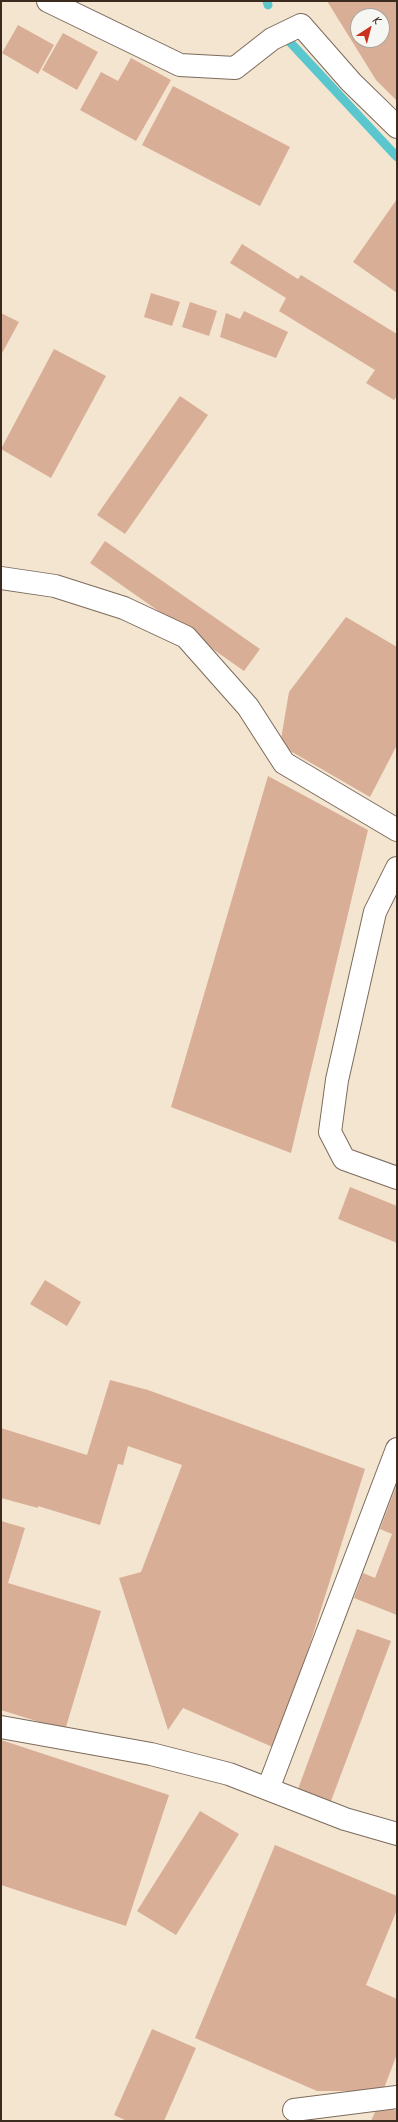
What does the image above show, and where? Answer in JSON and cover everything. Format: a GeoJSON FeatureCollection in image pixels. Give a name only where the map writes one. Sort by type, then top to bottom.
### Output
{"type":"FeatureCollection","features":[{"type":"Feature","properties":{"kind":"street"},"geometry":{"type":"LineString","coordinates":[[48,1],[180,65],[235,68],[272,39],[301,25],[351,82],[397,127]]}},
{"type":"Feature","properties":{"kind":"street"},"geometry":{"type":"LineString","coordinates":[[1,578],[62,588],[124,608],[186,637],[248,707],[284,763],[397,830]]}},
{"type":"Feature","properties":{"kind":"street"},"geometry":{"type":"LineString","coordinates":[[397,868],[375,912],[337,1080],[330,1132],[344,1158],[397,1178]]}},
{"type":"Feature","properties":{"kind":"street"},"geometry":{"type":"LineString","coordinates":[[268,1789],[397,1449]]}},
{"type":"Feature","properties":{"kind":"street"},"geometry":{"type":"LineString","coordinates":[[1,1728],[151,1754],[230,1774],[345,1818],[397,1834]]}},
{"type":"Feature","properties":{"kind":"street"},"geometry":{"type":"LineString","coordinates":[[294,2110],[397,2097]]}},
{"type":"Feature","properties":{"kind":"building"},"geometry":{"type":"Polygon","coordinates":[[[327,1],[397,1],[397,101],[376,80],[356,48],[390,48],[390,8],[350,8],[350,38],[327,1]]]}},
{"type":"Feature","properties":{"kind":"building"},"geometry":{"type":"Polygon","coordinates":[[[18,25],[54,45],[38,74],[2,53],[18,25]]]}},
{"type":"Feature","properties":{"kind":"building"},"geometry":{"type":"Polygon","coordinates":[[[63,33],[98,52],[77,90],[42,70],[63,33]]]}},
{"type":"Feature","properties":{"kind":"building"},"geometry":{"type":"Polygon","coordinates":[[[131,58],[171,80],[136,141],[80,110],[101,72],[118,81],[131,58]]]}},
{"type":"Feature","properties":{"kind":"building"},"geometry":{"type":"Polygon","coordinates":[[[173,86],[290,147],[260,206],[142,145],[173,86]]]}},
{"type":"Feature","properties":{"kind":"building"},"geometry":{"type":"Polygon","coordinates":[[[397,199],[397,293],[353,262],[397,199]]]}},
{"type":"Feature","properties":{"kind":"building"},"geometry":{"type":"Polygon","coordinates":[[[242,244],[298,279],[301,275],[397,334],[397,396],[394,400],[366,383],[375,370],[279,311],[286,298],[230,263],[242,244]]]}},
{"type":"Feature","properties":{"kind":"building"},"geometry":{"type":"Polygon","coordinates":[[[151,293],[180,302],[172,326],[144,317],[151,293]]]}},
{"type":"Feature","properties":{"kind":"building"},"geometry":{"type":"Polygon","coordinates":[[[190,302],[217,311],[209,336],[182,327],[190,302]]]}},
{"type":"Feature","properties":{"kind":"building"},"geometry":{"type":"Polygon","coordinates":[[[244,311],[288,332],[276,358],[220,337],[226,313],[240,319],[244,311]]]}},
{"type":"Feature","properties":{"kind":"building"},"geometry":{"type":"Polygon","coordinates":[[[1,313],[19,322],[1,355],[1,313]]]}},
{"type":"Feature","properties":{"kind":"building"},"geometry":{"type":"Polygon","coordinates":[[[54,349],[106,376],[51,478],[1,449],[54,349]]]}},
{"type":"Feature","properties":{"kind":"building"},"geometry":{"type":"Polygon","coordinates":[[[180,396],[208,415],[125,534],[97,515],[180,396]]]}},
{"type":"Feature","properties":{"kind":"building"},"geometry":{"type":"Polygon","coordinates":[[[105,541],[260,649],[244,671],[90,563],[105,541]]]}},
{"type":"Feature","properties":{"kind":"building"},"geometry":{"type":"Polygon","coordinates":[[[346,617],[397,647],[397,745],[370,797],[280,745],[289,692],[346,617]]]}},
{"type":"Feature","properties":{"kind":"building"},"geometry":{"type":"Polygon","coordinates":[[[268,776],[368,830],[291,1153],[171,1107],[268,776]]]}},
{"type":"Feature","properties":{"kind":"building"},"geometry":{"type":"Polygon","coordinates":[[[350,1187],[397,1206],[397,1243],[338,1219],[350,1187]]]}},
{"type":"Feature","properties":{"kind":"building"},"geometry":{"type":"Polygon","coordinates":[[[45,1280],[81,1302],[67,1326],[30,1304],[45,1280]]]}},
{"type":"Feature","properties":{"kind":"building"},"geometry":{"type":"Polygon","coordinates":[[[110,1380],[148,1390],[365,1469],[277,1749],[183,1708],[168,1730],[119,1578],[141,1572],[182,1465],[128,1446],[123,1465],[118,1464],[100,1525],[38,1506],[38,1508],[1,1498],[1,1428],[87,1455],[110,1380]]]}},
{"type":"Feature","properties":{"kind":"building"},"geometry":{"type":"Polygon","coordinates":[[[397,1484],[397,1615],[354,1598],[363,1573],[375,1578],[392,1534],[380,1529],[397,1484]]]}},
{"type":"Feature","properties":{"kind":"building"},"geometry":{"type":"Polygon","coordinates":[[[1,1521],[25,1528],[8,1583],[101,1611],[65,1730],[1,1710],[1,1521]]]}},
{"type":"Feature","properties":{"kind":"building"},"geometry":{"type":"Polygon","coordinates":[[[357,1629],[391,1641],[331,1801],[298,1789],[357,1629]]]}},
{"type":"Feature","properties":{"kind":"building"},"geometry":{"type":"Polygon","coordinates":[[[1,1740],[169,1795],[126,1926],[1,1885],[1,1740]]]}},
{"type":"Feature","properties":{"kind":"building"},"geometry":{"type":"Polygon","coordinates":[[[200,1811],[239,1834],[176,1935],[137,1911],[200,1811]]]}},
{"type":"Feature","properties":{"kind":"building"},"geometry":{"type":"Polygon","coordinates":[[[275,1845],[397,1896],[397,1910],[366,1985],[397,1999],[397,2054],[383,2091],[317,2091],[195,2038],[275,1845]]]}},
{"type":"Feature","properties":{"kind":"building"},"geometry":{"type":"Polygon","coordinates":[[[152,2029],[196,2048],[164,2121],[127,2121],[114,2115],[152,2029]]]}},
{"type":"Feature","properties":{"kind":"building"},"geometry":{"type":"Polygon","coordinates":[[[379,2103],[397,2111],[397,2121],[371,2121],[379,2103]]]}},
{"type":"Feature","properties":{"kind":"waterway"},"geometry":{"type":"LineString","coordinates":[[267,1],[268,5]]}},
{"type":"Feature","properties":{"kind":"waterway"},"geometry":{"type":"LineString","coordinates":[[288,40],[397,157]]}}]}
